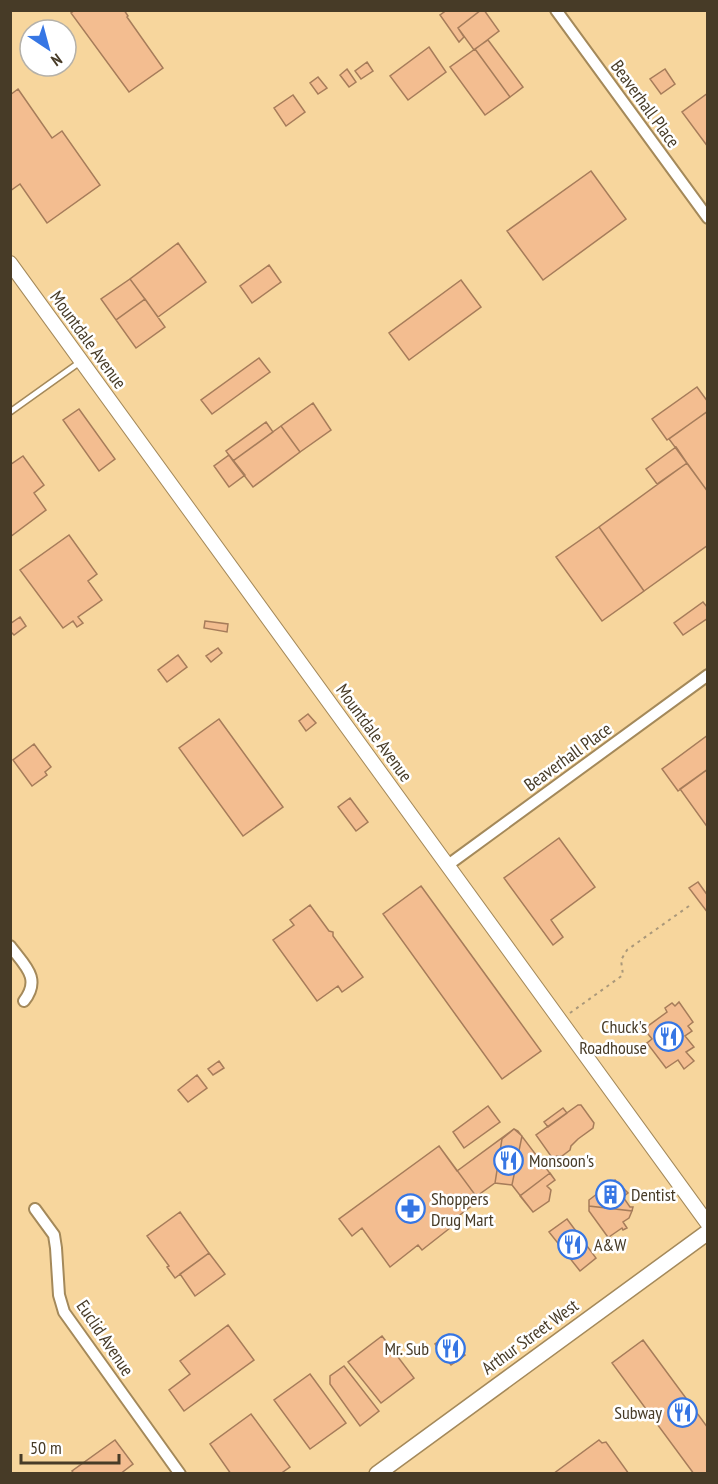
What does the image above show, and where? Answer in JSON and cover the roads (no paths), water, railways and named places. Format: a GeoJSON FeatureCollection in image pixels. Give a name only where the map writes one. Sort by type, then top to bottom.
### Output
{"type":"FeatureCollection","features":[{"type":"Feature","properties":{"kind":"main road","name":"Arthur Street West"},"geometry":{"type":"LineString","coordinates":[[377,1473],[708,1232]]}},
{"type":"Feature","properties":{"kind":"street","name":"Beaverhall Place"},"geometry":{"type":"LineString","coordinates":[[556,10],[708,218]]}},
{"type":"Feature","properties":{"kind":"street","name":"Mountdale Avenue"},"geometry":{"type":"LineString","coordinates":[[10,263],[708,1224]]}},
{"type":"Feature","properties":{"kind":"street","name":"Beaverhall Place"},"geometry":{"type":"LineString","coordinates":[[448,865],[708,675]]}},
{"type":"Feature","properties":{"kind":"street"},"geometry":{"type":"LineString","coordinates":[[10,946],[32,979],[32,987],[24,1001]]}},
{"type":"Feature","properties":{"kind":"street","name":"Euclid Avenue"},"geometry":{"type":"LineString","coordinates":[[35,1209],[54,1235],[59,1295],[64,1312],[180,1473]]}},
{"type":"Feature","properties":{"kind":"lane"},"geometry":{"type":"LineString","coordinates":[[10,412],[81,361]]}},
{"type":"Feature","properties":{"kind":"place","name":"Chuck's Roadhouse"},"geometry":{"type":"Point","coordinates":[668,1037]}},
{"type":"Feature","properties":{"kind":"place","name":"Monsoon's"},"geometry":{"type":"Point","coordinates":[508,1161]}},
{"type":"Feature","properties":{"kind":"place","name":"Dentist"},"geometry":{"type":"Point","coordinates":[610,1195]}},
{"type":"Feature","properties":{"kind":"place","name":"Shoppers Drug Mart"},"geometry":{"type":"Point","coordinates":[410,1209]}},
{"type":"Feature","properties":{"kind":"place","name":"A&W"},"geometry":{"type":"Point","coordinates":[573,1245]}},
{"type":"Feature","properties":{"kind":"place","name":"Mr. Sub"},"geometry":{"type":"Point","coordinates":[450,1349]}},
{"type":"Feature","properties":{"kind":"place","name":"Subway"},"geometry":{"type":"Point","coordinates":[683,1413]}}]}
